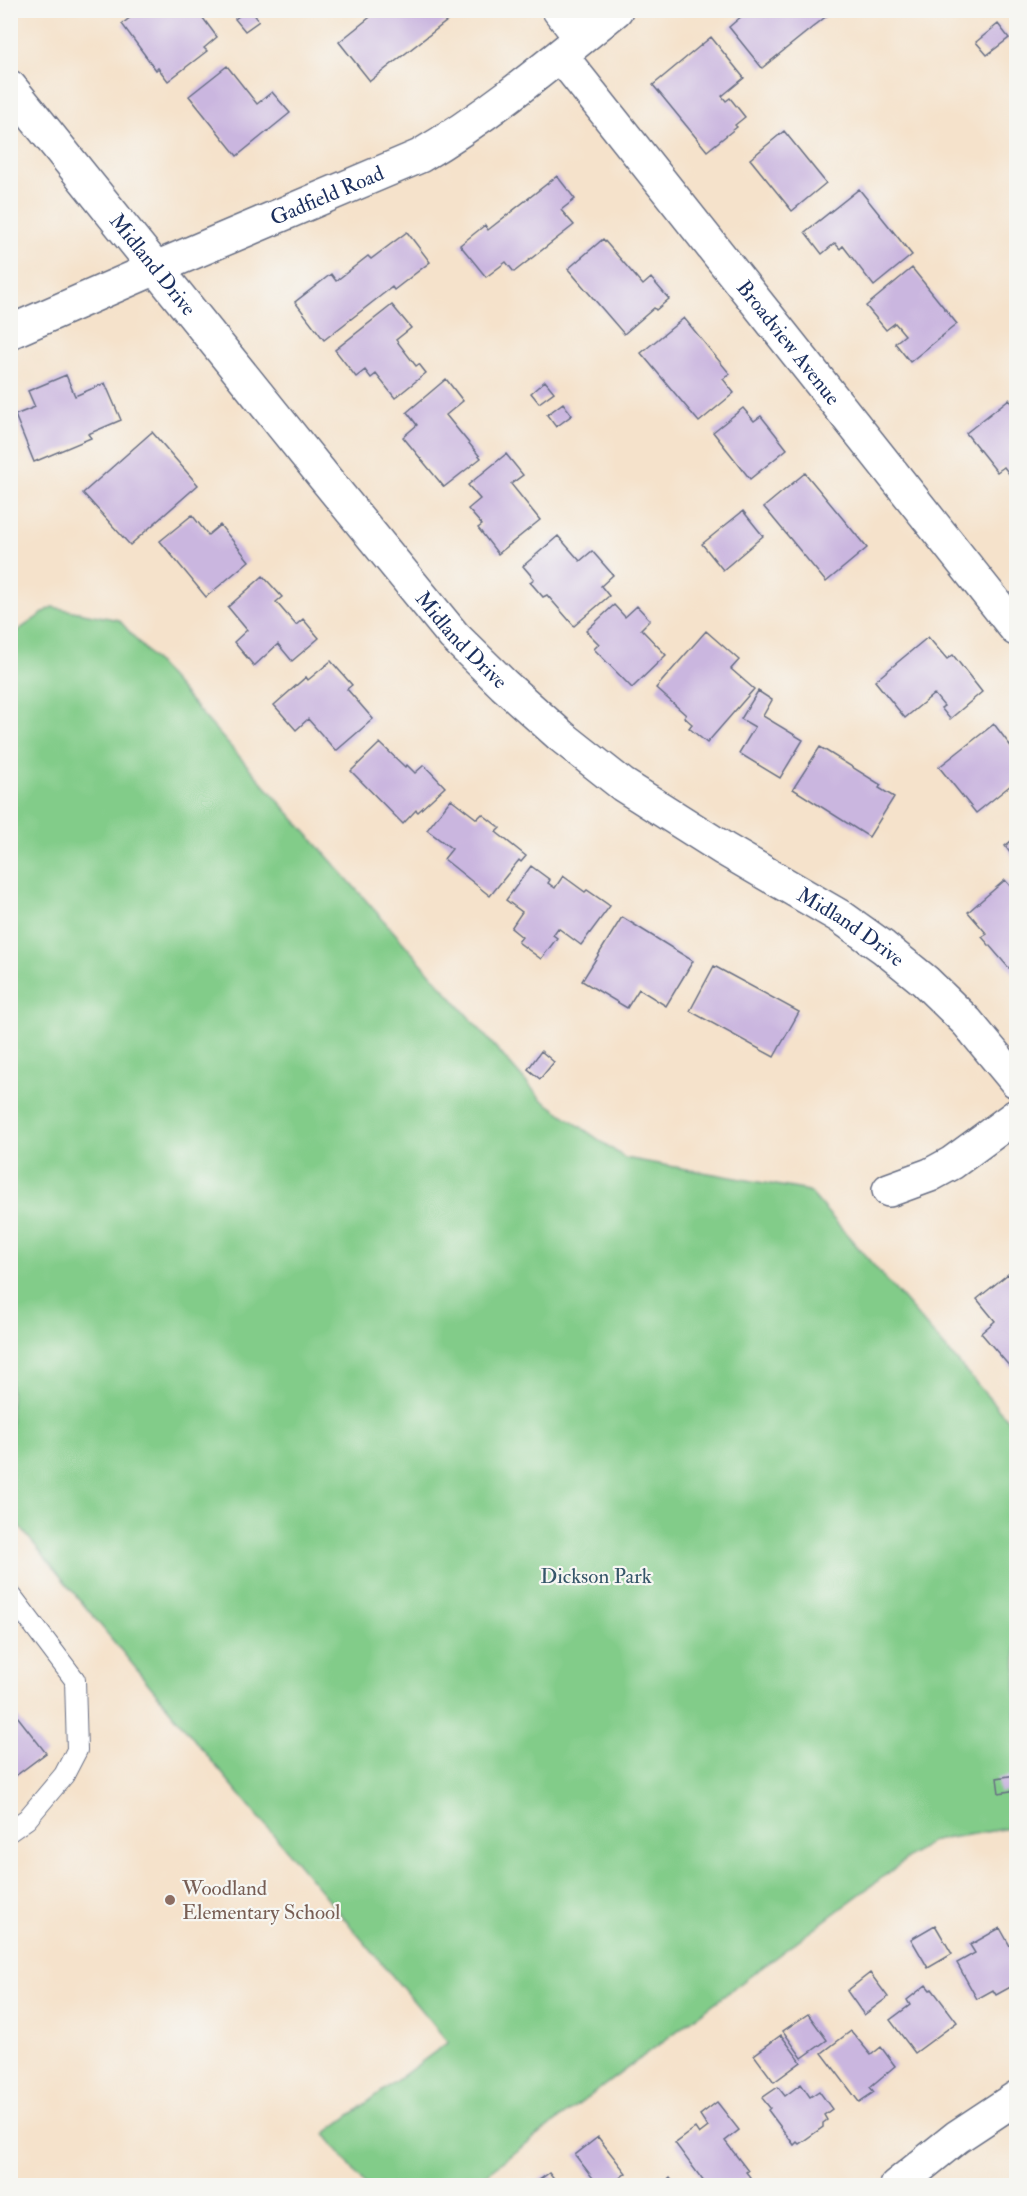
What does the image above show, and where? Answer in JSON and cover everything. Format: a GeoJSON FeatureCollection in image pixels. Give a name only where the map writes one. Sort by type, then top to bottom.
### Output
{"type":"FeatureCollection","features":[{"type":"Feature","properties":{"kind":"street","name":"Broadview Avenue"},"geometry":{"type":"LineString","coordinates":[[559,10],[571,47],[1017,629]]}},
{"type":"Feature","properties":{"kind":"street","name":"Gadfield Road"},"geometry":{"type":"LineString","coordinates":[[10,332],[420,156],[456,135],[510,97],[616,10]]}},
{"type":"Feature","properties":{"kind":"street","name":"Midland Drive"},"geometry":{"type":"LineString","coordinates":[[10,87],[454,636],[561,736],[623,785],[724,849],[841,917],[883,947],[925,981],[967,1022],[1017,1081]]}},
{"type":"Feature","properties":{"kind":"street"},"geometry":{"type":"LineString","coordinates":[[890,1190],[930,1175],[952,1163],[1017,1116]]}},
{"type":"Feature","properties":{"kind":"street"},"geometry":{"type":"LineString","coordinates":[[896,2186],[957,2137],[1017,2098]]}},
{"type":"Feature","properties":{"kind":"lane"},"geometry":{"type":"LineString","coordinates":[[10,1594],[75,1680],[77,1750],[64,1775],[27,1819],[10,1831]]}},
{"type":"Feature","properties":{"kind":"green space","name":"Dickson Park"},"geometry":{"type":"Polygon","coordinates":[[[52,607],[119,620],[541,1099],[625,1158],[809,1191],[1016,1429],[1016,1827],[931,1841],[471,2185],[365,2185],[325,2134],[448,2042],[210,1759],[11,1516],[10,636],[52,607]]]}},
{"type":"Feature","properties":{"kind":"building"},"geometry":{"type":"Polygon","coordinates":[[[140,10],[197,10],[217,37],[204,48],[207,51],[168,81],[158,68],[156,70],[122,24],[140,10]]]}},
{"type":"Feature","properties":{"kind":"building"},"geometry":{"type":"Polygon","coordinates":[[[247,10],[251,10],[259,21],[245,31],[235,19],[247,10]]]}},
{"type":"Feature","properties":{"kind":"building"},"geometry":{"type":"Polygon","coordinates":[[[379,10],[439,10],[447,21],[370,81],[339,42],[379,10]]]}},
{"type":"Feature","properties":{"kind":"building"},"geometry":{"type":"Polygon","coordinates":[[[749,10],[834,10],[762,68],[729,27],[749,10]]]}},
{"type":"Feature","properties":{"kind":"building"},"geometry":{"type":"Polygon","coordinates":[[[998,24],[1009,38],[987,55],[976,42],[998,24]]]}},
{"type":"Feature","properties":{"kind":"building"},"geometry":{"type":"Polygon","coordinates":[[[711,37],[744,78],[722,96],[726,101],[730,98],[745,117],[735,125],[737,127],[707,151],[653,85],[711,37]]]}},
{"type":"Feature","properties":{"kind":"building"},"geometry":{"type":"Polygon","coordinates":[[[227,66],[257,104],[272,92],[290,113],[237,156],[189,96],[227,66]]]}},
{"type":"Feature","properties":{"kind":"building"},"geometry":{"type":"Polygon","coordinates":[[[784,131],[826,183],[792,211],[750,159],[784,131]]]}},
{"type":"Feature","properties":{"kind":"building"},"geometry":{"type":"Polygon","coordinates":[[[557,176],[575,199],[561,210],[574,225],[514,272],[506,262],[486,277],[460,245],[485,225],[488,230],[557,176]]]}},
{"type":"Feature","properties":{"kind":"building"},"geometry":{"type":"Polygon","coordinates":[[[859,189],[912,255],[874,286],[843,246],[840,249],[835,243],[822,254],[805,232],[859,189]]]}},
{"type":"Feature","properties":{"kind":"building"},"geometry":{"type":"Polygon","coordinates":[[[407,232],[430,262],[394,290],[392,287],[324,340],[295,302],[331,274],[336,281],[368,256],[371,259],[407,232]]]}},
{"type":"Feature","properties":{"kind":"building"},"geometry":{"type":"Polygon","coordinates":[[[10,233],[16,240],[10,245],[10,233]]]}},
{"type":"Feature","properties":{"kind":"building"},"geometry":{"type":"Polygon","coordinates":[[[603,239],[643,285],[651,278],[669,299],[656,310],[654,308],[624,334],[568,269],[603,239]]]}},
{"type":"Feature","properties":{"kind":"building"},"geometry":{"type":"Polygon","coordinates":[[[912,268],[957,324],[910,362],[895,343],[905,335],[895,323],[886,330],[866,306],[912,268]]]}},
{"type":"Feature","properties":{"kind":"building"},"geometry":{"type":"Polygon","coordinates":[[[392,305],[411,328],[396,340],[416,366],[419,364],[426,373],[395,398],[376,374],[371,378],[365,370],[356,377],[335,350],[392,305]]]}},
{"type":"Feature","properties":{"kind":"building"},"geometry":{"type":"Polygon","coordinates":[[[684,318],[730,374],[723,379],[734,393],[699,422],[641,353],[684,318]]]}},
{"type":"Feature","properties":{"kind":"building"},"geometry":{"type":"Polygon","coordinates":[[[66,375],[75,396],[105,383],[121,420],[88,434],[91,438],[34,462],[15,415],[35,407],[28,391],[66,375]]]}},
{"type":"Feature","properties":{"kind":"building"},"geometry":{"type":"Polygon","coordinates":[[[446,379],[463,401],[446,415],[481,458],[444,487],[403,437],[417,425],[407,412],[446,379]]]}},
{"type":"Feature","properties":{"kind":"building"},"geometry":{"type":"Polygon","coordinates":[[[545,381],[554,392],[539,403],[531,393],[545,381]]]}},
{"type":"Feature","properties":{"kind":"building"},"geometry":{"type":"Polygon","coordinates":[[[1009,399],[1016,408],[1016,483],[1004,467],[997,472],[966,433],[1009,399]]]}},
{"type":"Feature","properties":{"kind":"building"},"geometry":{"type":"Polygon","coordinates":[[[563,403],[572,415],[556,427],[547,415],[563,403]]]}},
{"type":"Feature","properties":{"kind":"building"},"geometry":{"type":"Polygon","coordinates":[[[743,408],[754,421],[761,416],[787,449],[750,479],[713,432],[743,408]]]}},
{"type":"Feature","properties":{"kind":"building"},"geometry":{"type":"Polygon","coordinates":[[[152,432],[198,485],[130,545],[83,493],[152,432]]]}},
{"type":"Feature","properties":{"kind":"building"},"geometry":{"type":"Polygon","coordinates":[[[506,454],[523,475],[511,484],[540,520],[498,554],[478,528],[482,525],[468,509],[480,499],[468,485],[506,454]]]}},
{"type":"Feature","properties":{"kind":"building"},"geometry":{"type":"Polygon","coordinates":[[[805,473],[867,548],[826,582],[764,507],[805,473]]]}},
{"type":"Feature","properties":{"kind":"building"},"geometry":{"type":"Polygon","coordinates":[[[743,511],[763,536],[723,570],[702,544],[743,511]]]}},
{"type":"Feature","properties":{"kind":"building"},"geometry":{"type":"Polygon","coordinates":[[[192,515],[208,535],[220,525],[249,561],[206,597],[160,541],[192,515]]]}},
{"type":"Feature","properties":{"kind":"building"},"geometry":{"type":"Polygon","coordinates":[[[558,536],[580,561],[592,551],[613,575],[601,586],[609,596],[574,626],[547,595],[543,597],[530,582],[534,579],[523,566],[558,536]]]}},
{"type":"Feature","properties":{"kind":"building"},"geometry":{"type":"Polygon","coordinates":[[[263,576],[282,597],[276,602],[296,625],[303,619],[319,638],[292,661],[278,644],[254,666],[234,642],[247,630],[228,607],[263,576]]]}},
{"type":"Feature","properties":{"kind":"building"},"geometry":{"type":"Polygon","coordinates":[[[614,605],[625,617],[637,606],[650,620],[641,629],[666,655],[632,688],[594,649],[599,644],[586,631],[614,605]]]}},
{"type":"Feature","properties":{"kind":"building"},"geometry":{"type":"Polygon","coordinates":[[[706,631],[739,660],[731,669],[754,689],[707,743],[689,728],[692,724],[684,717],[686,715],[656,688],[706,631]]]}},
{"type":"Feature","properties":{"kind":"building"},"geometry":{"type":"Polygon","coordinates":[[[928,637],[947,659],[953,655],[982,692],[950,719],[941,708],[944,706],[934,694],[905,718],[875,681],[928,637]]]}},
{"type":"Feature","properties":{"kind":"building"},"geometry":{"type":"Polygon","coordinates":[[[331,661],[352,685],[347,689],[373,719],[336,751],[308,719],[296,730],[274,705],[306,677],[308,680],[331,661]]]}},
{"type":"Feature","properties":{"kind":"building"},"geometry":{"type":"Polygon","coordinates":[[[758,691],[772,700],[763,716],[803,740],[780,778],[739,753],[755,727],[741,719],[758,691]]]}},
{"type":"Feature","properties":{"kind":"building"},"geometry":{"type":"Polygon","coordinates":[[[994,724],[1016,753],[1016,781],[976,813],[939,767],[994,724]]]}},
{"type":"Feature","properties":{"kind":"building"},"geometry":{"type":"Polygon","coordinates":[[[380,743],[405,767],[407,765],[415,773],[424,765],[445,787],[418,812],[416,810],[403,824],[351,771],[380,743]]]}},
{"type":"Feature","properties":{"kind":"building"},"geometry":{"type":"Polygon","coordinates":[[[820,747],[881,785],[879,788],[894,797],[869,837],[793,789],[820,747]]]}},
{"type":"Feature","properties":{"kind":"building"},"geometry":{"type":"Polygon","coordinates":[[[451,799],[477,819],[482,814],[500,828],[496,832],[526,856],[521,862],[519,860],[490,896],[444,859],[452,849],[427,830],[451,799]]]}},
{"type":"Feature","properties":{"kind":"building"},"geometry":{"type":"Polygon","coordinates":[[[1016,837],[1016,861],[1005,846],[1016,837]]]}},
{"type":"Feature","properties":{"kind":"building"},"geometry":{"type":"Polygon","coordinates":[[[531,866],[550,880],[548,883],[555,888],[563,876],[610,906],[581,945],[558,928],[553,935],[557,938],[541,959],[518,942],[522,937],[511,928],[522,912],[506,900],[531,866]]]}},
{"type":"Feature","properties":{"kind":"building"},"geometry":{"type":"Polygon","coordinates":[[[1005,880],[1016,893],[1016,972],[1014,974],[982,937],[987,934],[968,912],[1005,880]]]}},
{"type":"Feature","properties":{"kind":"building"},"geometry":{"type":"Polygon","coordinates":[[[622,917],[693,961],[666,1006],[639,989],[627,1008],[582,981],[622,917]]]}},
{"type":"Feature","properties":{"kind":"building"},"geometry":{"type":"Polygon","coordinates":[[[714,966],[799,1012],[774,1057],[690,1011],[714,966]]]}},
{"type":"Feature","properties":{"kind":"building"},"geometry":{"type":"Polygon","coordinates":[[[541,1051],[554,1062],[540,1079],[528,1069],[541,1051]]]}},
{"type":"Feature","properties":{"kind":"building"},"geometry":{"type":"Polygon","coordinates":[[[1008,1274],[1016,1284],[1016,1363],[1011,1368],[981,1333],[995,1321],[977,1299],[1008,1274]]]}},
{"type":"Feature","properties":{"kind":"building"},"geometry":{"type":"Polygon","coordinates":[[[10,1707],[46,1753],[10,1780],[10,1707]]]}},
{"type":"Feature","properties":{"kind":"building"},"geometry":{"type":"Polygon","coordinates":[[[1016,1775],[1016,1790],[999,1793],[997,1778],[1016,1775]]]}},
{"type":"Feature","properties":{"kind":"building"},"geometry":{"type":"Polygon","coordinates":[[[1016,1870],[1016,1890],[1015,1890],[1012,1871],[1016,1870]]]}},
{"type":"Feature","properties":{"kind":"building"},"geometry":{"type":"Polygon","coordinates":[[[935,1925],[952,1954],[928,1968],[911,1939],[935,1925]]]}},
{"type":"Feature","properties":{"kind":"building"},"geometry":{"type":"Polygon","coordinates":[[[1000,1928],[1016,1957],[1016,1984],[996,1995],[993,1990],[977,1999],[957,1963],[975,1953],[970,1945],[1000,1928]]]}},
{"type":"Feature","properties":{"kind":"building"},"geometry":{"type":"Polygon","coordinates":[[[870,1973],[888,1997],[864,2015],[847,1991],[870,1973]]]}},
{"type":"Feature","properties":{"kind":"building"},"geometry":{"type":"Polygon","coordinates":[[[926,1985],[930,1990],[932,1989],[957,2022],[915,2053],[890,2020],[910,2005],[907,2000],[926,1985]]]}},
{"type":"Feature","properties":{"kind":"building"},"geometry":{"type":"Polygon","coordinates":[[[808,2014],[827,2040],[802,2058],[783,2031],[808,2014]]]}},
{"type":"Feature","properties":{"kind":"building"},"geometry":{"type":"Polygon","coordinates":[[[851,2031],[871,2055],[881,2047],[895,2066],[870,2087],[874,2092],[859,2102],[822,2053],[851,2031]]]}},
{"type":"Feature","properties":{"kind":"building"},"geometry":{"type":"Polygon","coordinates":[[[781,2035],[801,2062],[774,2082],[754,2055],[781,2035]]]}},
{"type":"Feature","properties":{"kind":"building"},"geometry":{"type":"Polygon","coordinates":[[[801,2084],[810,2097],[819,2091],[832,2109],[824,2115],[827,2120],[823,2123],[823,2127],[794,2145],[762,2098],[778,2087],[785,2096],[801,2084]]]}},
{"type":"Feature","properties":{"kind":"building"},"geometry":{"type":"Polygon","coordinates":[[[717,2102],[739,2130],[725,2141],[750,2177],[738,2186],[733,2186],[731,2183],[728,2186],[707,2186],[675,2143],[695,2128],[699,2134],[708,2127],[700,2115],[717,2102]]]}},
{"type":"Feature","properties":{"kind":"building"},"geometry":{"type":"Polygon","coordinates":[[[598,2137],[626,2173],[609,2186],[599,2186],[575,2155],[598,2137]]]}},
{"type":"Feature","properties":{"kind":"building"},"geometry":{"type":"Polygon","coordinates":[[[549,2173],[559,2186],[531,2186],[549,2173]]]}},
{"type":"Feature","properties":{"kind":"building"},"geometry":{"type":"Polygon","coordinates":[[[670,2178],[676,2186],[660,2186],[670,2178]]]}},
{"type":"Feature","properties":{"kind":"place","name":"Woodland Elementary School"},"geometry":{"type":"Point","coordinates":[170,1900]}}]}
